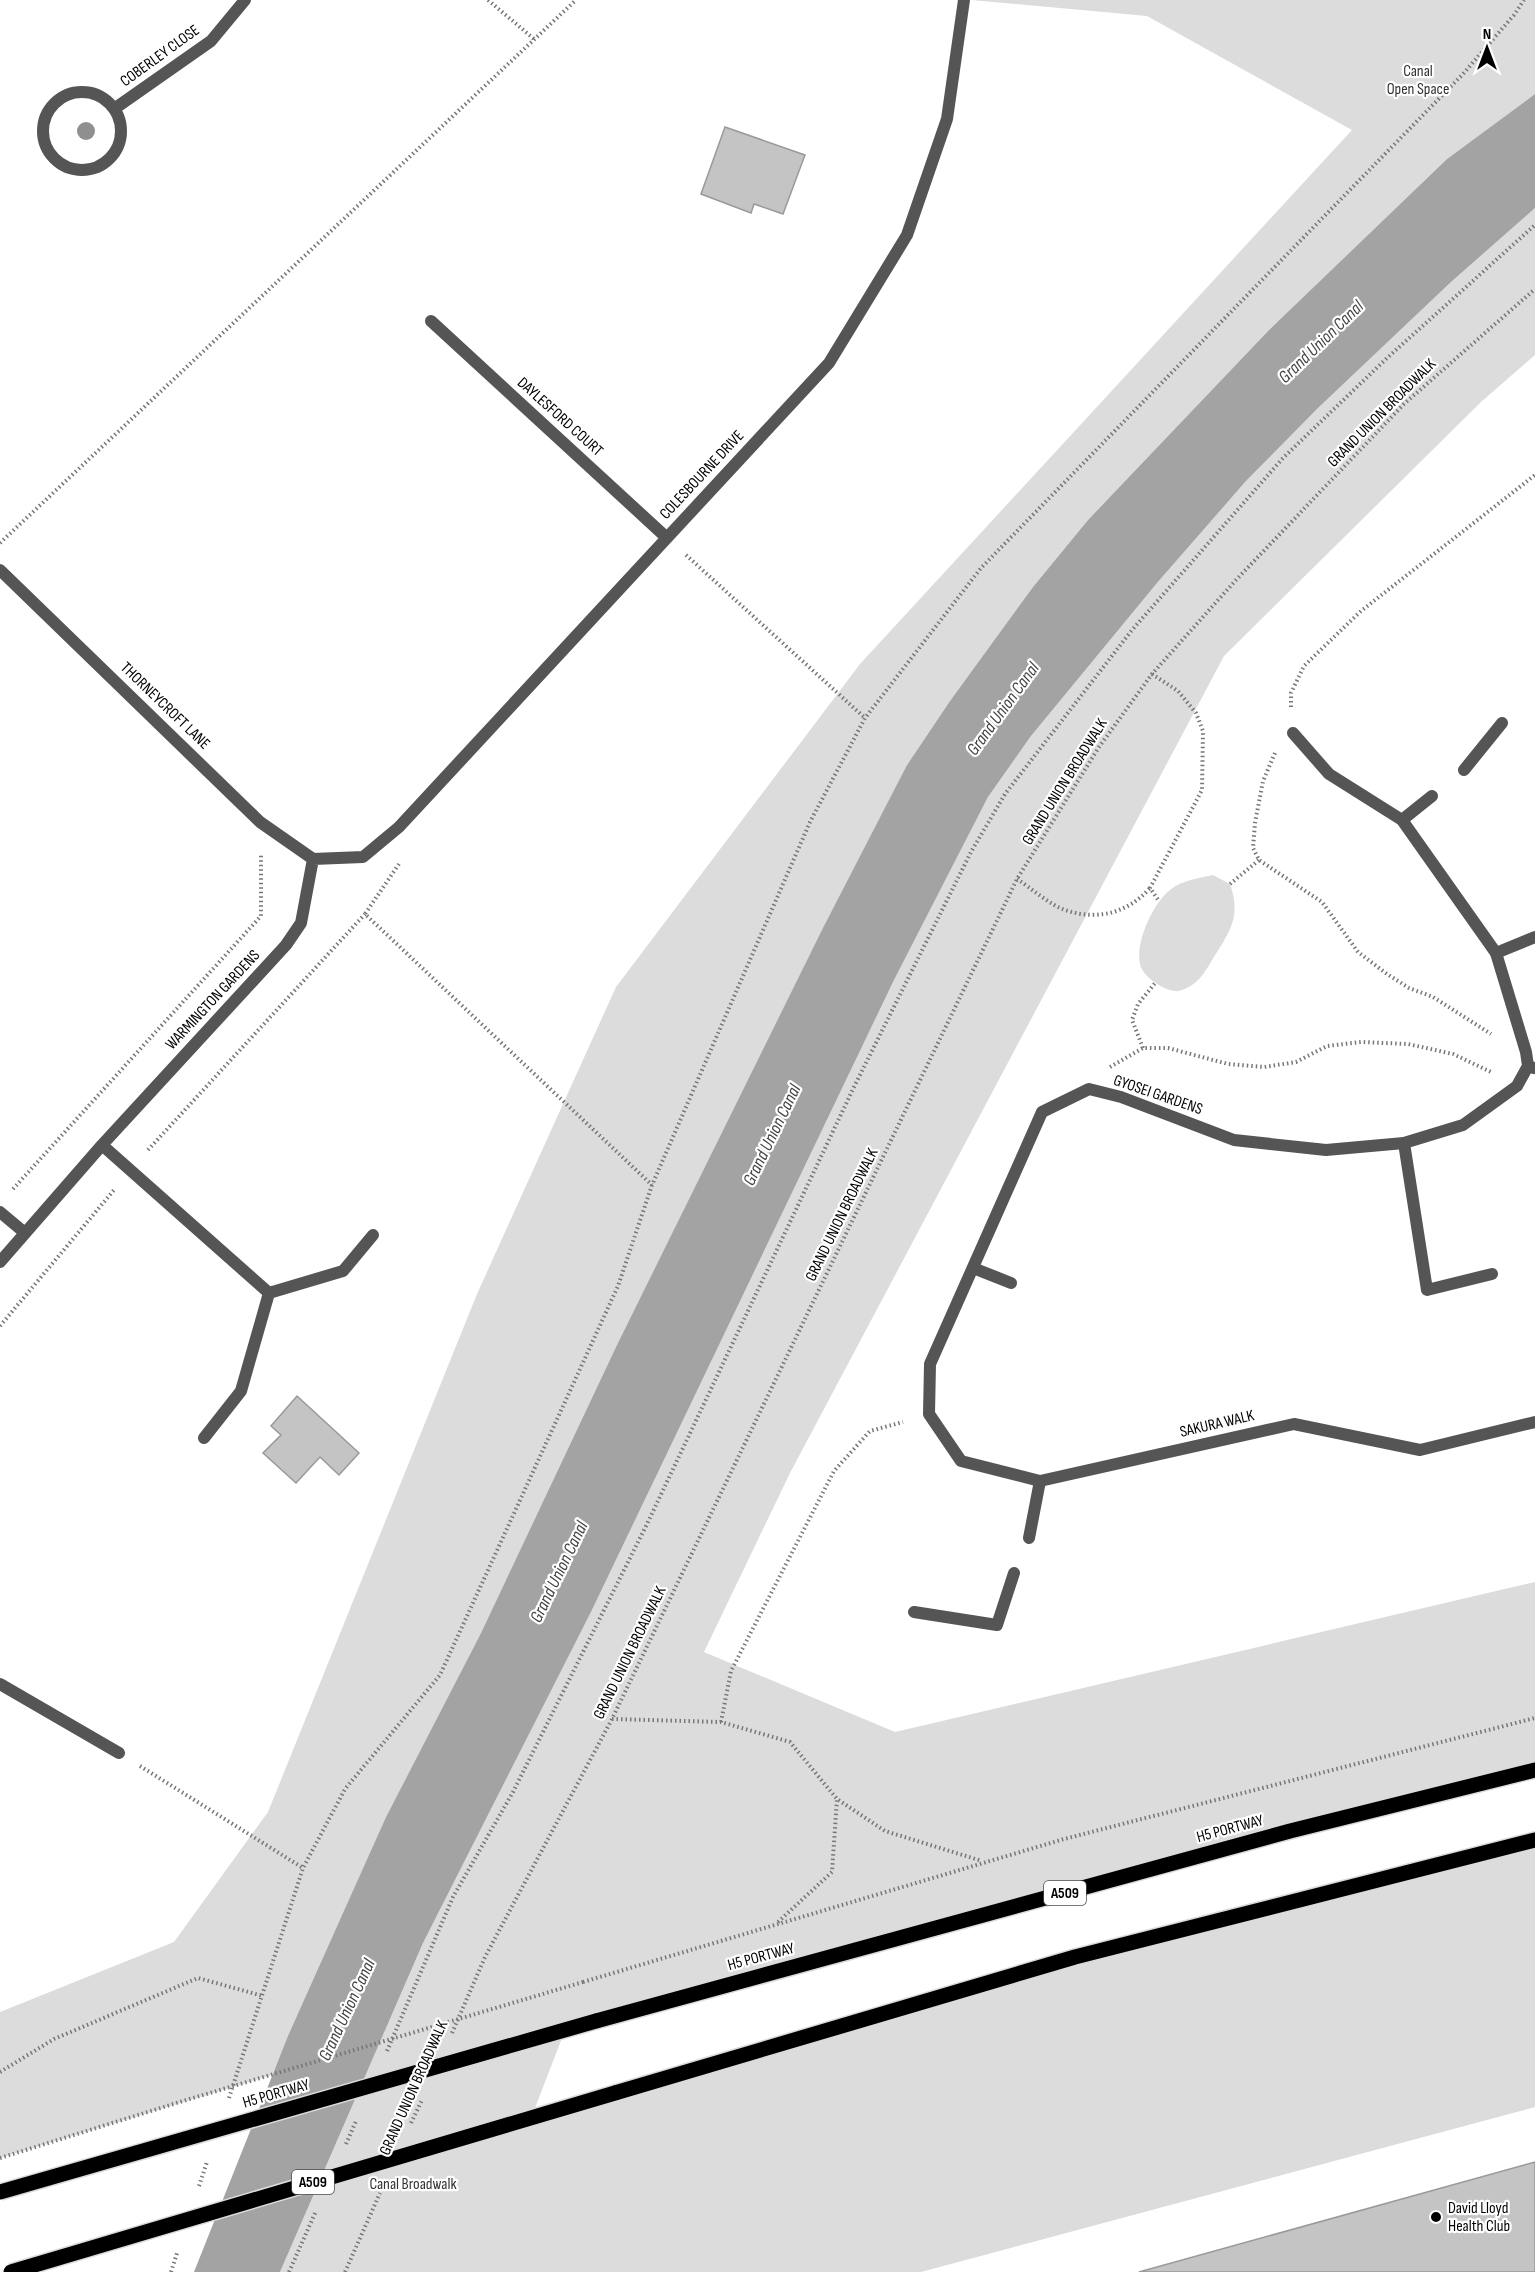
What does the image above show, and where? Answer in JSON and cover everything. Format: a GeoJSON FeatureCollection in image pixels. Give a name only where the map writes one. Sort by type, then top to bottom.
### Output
{"type":"FeatureCollection","features":[{"type":"Feature","properties":{"kind":"main road","name":"H5 PORTWAY"},"geometry":{"type":"LineString","coordinates":[[0,2192],[596,2021],[1279,1834],[1535,1770]]}},
{"type":"Feature","properties":{"kind":"main road","name":"A509"},"geometry":{"type":"LineString","coordinates":[[11,2272],[1076,1957],[1535,1840]]}},
{"type":"Feature","properties":{"kind":"street","name":"COBERLEY CLOSE"},"geometry":{"type":"LineString","coordinates":[[114,109],[211,41],[245,0]]}},
{"type":"Feature","properties":{"kind":"street","name":"COLESBOURNE DRIVE"},"geometry":{"type":"LineString","coordinates":[[313,859],[363,857],[399,827],[829,363],[907,235],[947,119],[964,0]]}},
{"type":"Feature","properties":{"kind":"street","name":"COBERLEY CLOSE"},"geometry":{"type":"LineString","coordinates":[[70,93],[89,93],[106,99],[114,109],[120,121],[121,134],[118,147],[110,158],[99,166],[86,170],[73,168],[61,163],[51,154],[44,137],[45,119],[59,99],[70,93]]}},
{"type":"Feature","properties":{"kind":"street","name":"DAYLESFORD COURT"},"geometry":{"type":"LineString","coordinates":[[430,321],[667,538]]}},
{"type":"Feature","properties":{"kind":"street","name":"THORNEYCROFT LANE"},"geometry":{"type":"LineString","coordinates":[[0,570],[261,822],[313,859]]}},
{"type":"Feature","properties":{"kind":"street"},"geometry":{"type":"LineString","coordinates":[[1464,770],[1502,723]]}},
{"type":"Feature","properties":{"kind":"street","name":"GYOSEI GARDENS"},"geometry":{"type":"LineString","coordinates":[[929,1414],[930,1364],[1042,1112],[1089,1089],[1121,1097],[1234,1140],[1326,1150],[1404,1143],[1462,1125],[1517,1086],[1531,1067],[1496,953],[1402,819],[1329,774],[1293,733]]}},
{"type":"Feature","properties":{"kind":"street"},"geometry":{"type":"LineString","coordinates":[[1402,819],[1432,796]]}},
{"type":"Feature","properties":{"kind":"street","name":"WARMINGTON GARDENS"},"geometry":{"type":"LineString","coordinates":[[0,1262],[102,1145],[286,945],[301,923],[313,859]]}},
{"type":"Feature","properties":{"kind":"street"},"geometry":{"type":"LineString","coordinates":[[1496,953],[1535,937]]}},
{"type":"Feature","properties":{"kind":"street"},"geometry":{"type":"LineString","coordinates":[[1404,1143],[1427,1290],[1492,1274]]}},
{"type":"Feature","properties":{"kind":"street"},"geometry":{"type":"LineString","coordinates":[[102,1145],[269,1293]]}},
{"type":"Feature","properties":{"kind":"street"},"geometry":{"type":"LineString","coordinates":[[0,1212],[25,1233]]}},
{"type":"Feature","properties":{"kind":"street"},"geometry":{"type":"LineString","coordinates":[[269,1293],[343,1271],[373,1235]]}},
{"type":"Feature","properties":{"kind":"street"},"geometry":{"type":"LineString","coordinates":[[973,1268],[1011,1283]]}},
{"type":"Feature","properties":{"kind":"street"},"geometry":{"type":"LineString","coordinates":[[204,1438],[241,1391],[269,1293]]}},
{"type":"Feature","properties":{"kind":"street","name":"SAKURA WALK"},"geometry":{"type":"LineString","coordinates":[[929,1414],[961,1461],[1040,1480],[1294,1424],[1420,1450],[1535,1422]]}},
{"type":"Feature","properties":{"kind":"street"},"geometry":{"type":"LineString","coordinates":[[1029,1538],[1040,1480]]}},
{"type":"Feature","properties":{"kind":"street"},"geometry":{"type":"LineString","coordinates":[[914,1612],[997,1625],[1014,1573]]}},
{"type":"Feature","properties":{"kind":"street"},"geometry":{"type":"LineString","coordinates":[[0,1684],[119,1753]]}},
{"type":"Feature","properties":{"kind":"path"},"geometry":{"type":"LineString","coordinates":[[488,0],[534,39]]}},
{"type":"Feature","properties":{"kind":"path"},"geometry":{"type":"LineString","coordinates":[[0,543],[576,0]]}},
{"type":"Feature","properties":{"kind":"path"},"geometry":{"type":"LineString","coordinates":[[226,2107],[303,1868],[345,1789],[440,1676],[618,1286],[652,1185],[810,822],[865,718],[981,568],[1463,74],[1514,15],[1524,0]]}},
{"type":"Feature","properties":{"kind":"path"},"geometry":{"type":"LineString","coordinates":[[382,2062],[453,1897],[519,1781],[647,1524],[865,1066],[971,852],[1005,794],[1132,630],[1283,458],[1386,359],[1535,225]]}},
{"type":"Feature","properties":{"kind":"path","name":"GRAND UNION BROADWALK"},"geometry":{"type":"LineString","coordinates":[[452,2033],[485,1957],[612,1719],[1017,879],[1099,747],[1152,674],[1236,580],[1404,404],[1535,289]]}},
{"type":"Feature","properties":{"kind":"path"},"geometry":{"type":"LineString","coordinates":[[1526,1052],[1492,1035],[1433,997],[1409,988],[1387,974],[1358,952],[1322,902],[1259,860],[1253,848],[1254,823],[1263,781],[1277,749],[1293,733],[1291,693],[1304,666],[1361,611],[1535,476]]}},
{"type":"Feature","properties":{"kind":"path"},"geometry":{"type":"LineString","coordinates":[[667,538],[865,718]]}},
{"type":"Feature","properties":{"kind":"path"},"geometry":{"type":"LineString","coordinates":[[1017,879],[1064,910],[1094,915],[1117,912],[1138,901],[1150,888],[1202,790],[1203,731],[1197,713],[1178,691],[1152,674]]}},
{"type":"Feature","properties":{"kind":"path"},"geometry":{"type":"LineString","coordinates":[[8,1194],[261,916],[261,822]]}},
{"type":"Feature","properties":{"kind":"path"},"geometry":{"type":"LineString","coordinates":[[0,1326],[131,1170],[365,914],[416,841],[399,827]]}},
{"type":"Feature","properties":{"kind":"path"},"geometry":{"type":"LineString","coordinates":[[1230,884],[1259,860]]}},
{"type":"Feature","properties":{"kind":"path"},"geometry":{"type":"LineString","coordinates":[[1150,888],[1159,901]]}},
{"type":"Feature","properties":{"kind":"path"},"geometry":{"type":"LineString","coordinates":[[365,914],[652,1185]]}},
{"type":"Feature","properties":{"kind":"path"},"geometry":{"type":"LineString","coordinates":[[1143,1048],[1132,1020],[1138,1004],[1156,982]]}},
{"type":"Feature","properties":{"kind":"path"},"geometry":{"type":"LineString","coordinates":[[1089,1089],[1111,1067],[1143,1048],[1168,1048],[1228,1064],[1264,1067],[1296,1062],[1327,1046],[1361,1042],[1408,1044],[1453,1054],[1517,1086]]}},
{"type":"Feature","properties":{"kind":"path"},"geometry":{"type":"LineString","coordinates":[[721,1722],[731,1671],[834,1471],[870,1431],[929,1414]]}},
{"type":"Feature","properties":{"kind":"path"},"geometry":{"type":"LineString","coordinates":[[0,2158],[983,1861],[1535,1718]]}},
{"type":"Feature","properties":{"kind":"path"},"geometry":{"type":"LineString","coordinates":[[612,1719],[721,1722],[790,1742],[837,1799],[885,1831],[983,1861]]}},
{"type":"Feature","properties":{"kind":"path"},"geometry":{"type":"LineString","coordinates":[[119,1753],[303,1868]]}},
{"type":"Feature","properties":{"kind":"path"},"geometry":{"type":"LineString","coordinates":[[778,1923],[832,1872],[837,1799]]}},
{"type":"Feature","properties":{"kind":"path"},"geometry":{"type":"LineString","coordinates":[[0,2072],[54,2039],[198,1978],[262,1996]]}},
{"type":"Feature","properties":{"kind":"path","name":"GRAND UNION BROADWALK"},"geometry":{"type":"LineString","coordinates":[[408,2131],[422,2098]]}},
{"type":"Feature","properties":{"kind":"path"},"geometry":{"type":"LineString","coordinates":[[344,2149],[358,2116]]}},
{"type":"Feature","properties":{"kind":"path"},"geometry":{"type":"LineString","coordinates":[[196,2195],[207,2162]]}},
{"type":"Feature","properties":{"kind":"path"},"geometry":{"type":"LineString","coordinates":[[345,2272],[384,2185]]}},
{"type":"Feature","properties":{"kind":"path"},"geometry":{"type":"LineString","coordinates":[[289,2272],[320,2203]]}},
{"type":"Feature","properties":{"kind":"path"},"geometry":{"type":"LineString","coordinates":[[171,2272],[178,2250]]}},
{"type":"Feature","properties":{"kind":"green space","name":"Canal Open Space"},"geometry":{"type":"Polygon","coordinates":[[[971,0],[1535,0],[1535,94],[1447,159],[1269,330],[1088,520],[1033,587],[950,701],[907,765],[616,1347],[481,1633],[386,1817],[272,2075],[0,2158],[0,2012],[174,1942],[268,1812],[477,1294],[616,987],[860,664],[1352,130],[1147,16],[971,0]]]}},
{"type":"Feature","properties":{"kind":"green space","name":"Canal Broadwalk"},"geometry":{"type":"Polygon","coordinates":[[[1535,208],[1535,355],[1481,402],[1224,656],[790,1473],[704,1652],[895,1732],[1535,1582],[1535,1770],[565,2030],[532,2116],[1075,1957],[1535,1841],[1535,2107],[921,2272],[280,2272],[423,1943],[591,1612],[894,980],[988,797],[1031,736],[1157,583],[1246,481],[1318,408],[1451,282],[1535,208]]]}},
{"type":"Feature","properties":{"kind":"green space"},"geometry":{"type":"Polygon","coordinates":[[[1213,875],[1230,884],[1234,903],[1231,927],[1209,965],[1196,982],[1179,991],[1170,990],[1149,978],[1140,964],[1140,945],[1147,924],[1157,904],[1170,890],[1196,878],[1213,875]]]}},
{"type":"Feature","properties":{"kind":"water","name":"Grand Union Canal"},"geometry":{"type":"Polygon","coordinates":[[[1535,94],[1535,208],[1451,282],[1318,408],[1246,481],[1157,583],[1031,736],[988,797],[894,980],[591,1612],[423,1943],[280,2272],[194,2272],[288,2036],[386,1817],[481,1633],[616,1347],[823,928],[907,765],[950,701],[1033,587],[1088,520],[1269,330],[1447,159],[1535,94]]]}},
{"type":"Feature","properties":{"kind":"building"},"geometry":{"type":"Polygon","coordinates":[[[725,127],[805,155],[783,214],[754,204],[751,213],[701,194],[725,127]]]}},
{"type":"Feature","properties":{"kind":"building"},"geometry":{"type":"Polygon","coordinates":[[[297,1396],[359,1453],[339,1475],[320,1457],[296,1483],[263,1453],[281,1435],[271,1426],[297,1396]]]}},
{"type":"Feature","properties":{"kind":"building","name":"David Lloyd Health Club"},"geometry":{"type":"Polygon","coordinates":[[[1535,2162],[1535,2272],[1139,2272],[1535,2162]]]}},
{"type":"Feature","properties":{"kind":"place","name":"David Lloyd Health Club"},"geometry":{"type":"Point","coordinates":[1436,2217]}}]}
